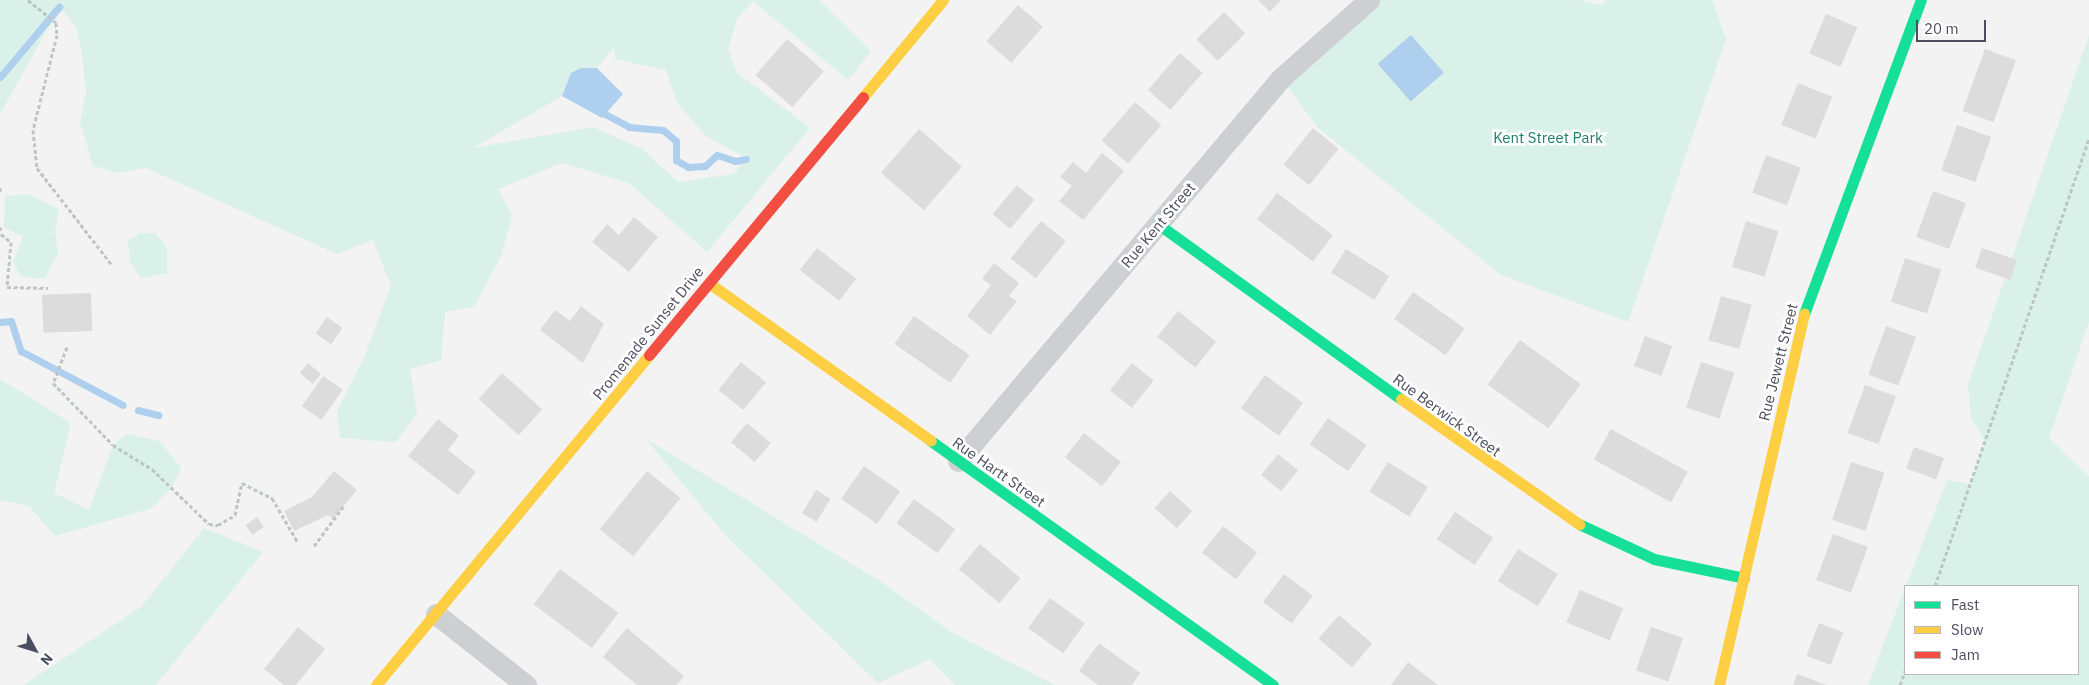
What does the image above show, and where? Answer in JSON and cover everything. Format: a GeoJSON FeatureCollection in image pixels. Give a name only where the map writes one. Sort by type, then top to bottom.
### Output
{"type":"FeatureCollection","features":[{"type":"Feature","properties":{"kind":"street","name":"Promenade Sunset Drive"},"geometry":{"type":"LineString","coordinates":[[376,685],[943,0]]}},
{"type":"Feature","properties":{"kind":"street","name":"Rue Kent Street"},"geometry":{"type":"LineString","coordinates":[[958,461],[1281,78],[1369,0]]}},
{"type":"Feature","properties":{"kind":"street","name":"Rue Jewett Street"},"geometry":{"type":"LineString","coordinates":[[1719,685],[1802,319],[1921,0]]}},
{"type":"Feature","properties":{"kind":"street","name":"Rue Berwick Street"},"geometry":{"type":"LineString","coordinates":[[1158,224],[1518,485],[1604,539],[1654,559],[1744,578]]}},
{"type":"Feature","properties":{"kind":"street","name":"Rue Hartt Street"},"geometry":{"type":"LineString","coordinates":[[708,283],[1273,685]]}},
{"type":"Feature","properties":{"kind":"street"},"geometry":{"type":"LineString","coordinates":[[436,614],[526,685]]}},
{"type":"Feature","properties":{"kind":"path"},"geometry":{"type":"LineString","coordinates":[[28,0],[56,23],[57,35],[33,130],[37,168],[112,265]]}},
{"type":"Feature","properties":{"kind":"path"},"geometry":{"type":"LineString","coordinates":[[1935,585],[2089,139]]}},
{"type":"Feature","properties":{"kind":"path"},"geometry":{"type":"LineString","coordinates":[[0,187],[0,192]]}},
{"type":"Feature","properties":{"kind":"path"},"geometry":{"type":"LineString","coordinates":[[0,227],[1,234],[11,242],[7,287],[48,288]]}},
{"type":"Feature","properties":{"kind":"path"},"geometry":{"type":"LineString","coordinates":[[67,347],[52,383],[89,423],[133,460],[152,469],[210,524],[218,525],[235,515],[242,483],[272,498],[297,541]]}},
{"type":"Feature","properties":{"kind":"path"},"geometry":{"type":"LineString","coordinates":[[314,546],[343,507]]}},
{"type":"Feature","properties":{"kind":"green space"},"geometry":{"type":"Polygon","coordinates":[[[0,0],[819,0],[871,51],[848,80],[753,1],[737,19],[728,49],[737,73],[810,128],[707,252],[629,183],[562,163],[498,189],[512,215],[502,254],[474,307],[445,312],[441,360],[410,369],[417,414],[396,442],[340,438],[337,411],[364,358],[391,286],[373,240],[337,254],[146,168],[118,173],[93,166],[80,122],[86,92],[82,53],[76,27],[60,7],[0,114],[0,0]],[[614,47],[597,68],[571,73],[562,96],[473,148],[593,127],[642,149],[678,182],[734,174],[746,158],[706,136],[677,103],[666,70],[615,59],[614,47]]]}},
{"type":"Feature","properties":{"kind":"green space","name":"Kent Street Park"},"geometry":{"type":"Polygon","coordinates":[[[1369,0],[1578,0],[1601,5],[1606,0],[1712,0],[1726,39],[1628,322],[1501,275],[1318,128],[1281,78],[1369,0]]]}},
{"type":"Feature","properties":{"kind":"green space"},"geometry":{"type":"Polygon","coordinates":[[[2089,35],[2089,322],[2049,438],[2089,477],[2089,685],[1868,685],[1904,591],[1904,675],[2079,675],[2079,585],[1906,585],[1947,480],[1970,484],[1985,442],[1971,417],[1968,385],[2089,35]]]}},
{"type":"Feature","properties":{"kind":"green space"},"geometry":{"type":"Polygon","coordinates":[[[29,194],[59,210],[55,231],[58,252],[45,279],[21,277],[13,262],[23,236],[4,228],[5,196],[29,194]]]}},
{"type":"Feature","properties":{"kind":"green space"},"geometry":{"type":"Polygon","coordinates":[[[140,233],[156,233],[167,248],[167,273],[141,278],[130,262],[128,241],[140,233]]]}},
{"type":"Feature","properties":{"kind":"green space"},"geometry":{"type":"Polygon","coordinates":[[[0,379],[71,423],[54,493],[89,510],[113,445],[126,434],[159,441],[181,467],[172,488],[150,509],[55,536],[29,506],[0,500],[0,379]]]}},
{"type":"Feature","properties":{"kind":"green space"},"geometry":{"type":"Polygon","coordinates":[[[646,439],[880,581],[953,633],[1055,685],[955,685],[930,659],[878,683],[726,536],[646,439]]]}},
{"type":"Feature","properties":{"kind":"green space"},"geometry":{"type":"Polygon","coordinates":[[[204,528],[263,552],[156,685],[24,685],[141,607],[204,528]]]}},
{"type":"Feature","properties":{"kind":"water"},"geometry":{"type":"Polygon","coordinates":[[[1411,35],[1444,73],[1411,102],[1378,64],[1411,35]]]}},
{"type":"Feature","properties":{"kind":"water"},"geometry":{"type":"Polygon","coordinates":[[[581,68],[597,68],[623,94],[602,118],[562,96],[571,73],[581,68]]]}},
{"type":"Feature","properties":{"kind":"building"},"geometry":{"type":"Polygon","coordinates":[[[1258,0],[1281,0],[1270,12],[1258,0]]]}},
{"type":"Feature","properties":{"kind":"building"},"geometry":{"type":"Polygon","coordinates":[[[1018,5],[1043,27],[1011,63],[987,41],[1018,5]]]}},
{"type":"Feature","properties":{"kind":"building"},"geometry":{"type":"Polygon","coordinates":[[[1224,12],[1245,33],[1218,61],[1196,40],[1224,12]]]}},
{"type":"Feature","properties":{"kind":"building"},"geometry":{"type":"Polygon","coordinates":[[[1826,14],[1857,27],[1840,67],[1809,54],[1826,14]]]}},
{"type":"Feature","properties":{"kind":"building"},"geometry":{"type":"Polygon","coordinates":[[[787,39],[824,71],[792,107],[756,75],[787,39]]]}},
{"type":"Feature","properties":{"kind":"building"},"geometry":{"type":"Polygon","coordinates":[[[1985,49],[2016,60],[1993,122],[1962,111],[1985,49]]]}},
{"type":"Feature","properties":{"kind":"building"},"geometry":{"type":"Polygon","coordinates":[[[1180,53],[1203,73],[1170,110],[1148,90],[1180,53]]]}},
{"type":"Feature","properties":{"kind":"building"},"geometry":{"type":"Polygon","coordinates":[[[1798,83],[1832,97],[1815,139],[1781,125],[1798,83]]]}},
{"type":"Feature","properties":{"kind":"building"},"geometry":{"type":"Polygon","coordinates":[[[1135,102],[1161,125],[1128,163],[1102,140],[1135,102]]]}},
{"type":"Feature","properties":{"kind":"building"},"geometry":{"type":"Polygon","coordinates":[[[1957,125],[1991,137],[1975,182],[1941,170],[1957,125]]]}},
{"type":"Feature","properties":{"kind":"building"},"geometry":{"type":"Polygon","coordinates":[[[1313,128],[1339,149],[1309,185],[1283,165],[1313,128]]]}},
{"type":"Feature","properties":{"kind":"building"},"geometry":{"type":"Polygon","coordinates":[[[919,129],[962,166],[924,210],[881,173],[919,129]]]}},
{"type":"Feature","properties":{"kind":"building"},"geometry":{"type":"Polygon","coordinates":[[[1102,153],[1124,171],[1083,220],[1059,201],[1072,186],[1060,177],[1073,162],[1086,173],[1102,153]]]}},
{"type":"Feature","properties":{"kind":"building"},"geometry":{"type":"Polygon","coordinates":[[[1766,155],[1801,168],[1787,205],[1752,193],[1766,155]]]}},
{"type":"Feature","properties":{"kind":"building"},"geometry":{"type":"Polygon","coordinates":[[[1017,185],[1035,200],[1010,229],[993,214],[1017,185]]]}},
{"type":"Feature","properties":{"kind":"building"},"geometry":{"type":"Polygon","coordinates":[[[1933,191],[1966,203],[1949,249],[1916,237],[1933,191]]]}},
{"type":"Feature","properties":{"kind":"building"},"geometry":{"type":"Polygon","coordinates":[[[1277,193],[1333,235],[1313,261],[1257,219],[1277,193]]]}},
{"type":"Feature","properties":{"kind":"building"},"geometry":{"type":"Polygon","coordinates":[[[634,217],[658,237],[629,272],[592,242],[607,224],[619,235],[634,217]]]}},
{"type":"Feature","properties":{"kind":"building"},"geometry":{"type":"Polygon","coordinates":[[[1041,221],[1066,241],[1036,278],[1011,258],[1041,221]]]}},
{"type":"Feature","properties":{"kind":"building"},"geometry":{"type":"Polygon","coordinates":[[[1746,221],[1779,231],[1764,277],[1732,267],[1746,221]]]}},
{"type":"Feature","properties":{"kind":"building"},"geometry":{"type":"Polygon","coordinates":[[[817,248],[856,279],[839,301],[800,270],[817,248]]]}},
{"type":"Feature","properties":{"kind":"building"},"geometry":{"type":"Polygon","coordinates":[[[1982,248],[2017,260],[2010,280],[1975,268],[1982,248]]]}},
{"type":"Feature","properties":{"kind":"building"},"geometry":{"type":"Polygon","coordinates":[[[1346,249],[1389,276],[1374,300],[1331,273],[1346,249]]]}},
{"type":"Feature","properties":{"kind":"building"},"geometry":{"type":"Polygon","coordinates":[[[1905,258],[1941,270],[1927,313],[1891,302],[1905,258]]]}},
{"type":"Feature","properties":{"kind":"building"},"geometry":{"type":"Polygon","coordinates":[[[994,263],[1019,283],[1009,296],[1017,301],[990,335],[967,316],[991,285],[982,279],[994,263]]]}},
{"type":"Feature","properties":{"kind":"building"},"geometry":{"type":"Polygon","coordinates":[[[1413,292],[1465,328],[1446,355],[1394,319],[1413,292]]]}},
{"type":"Feature","properties":{"kind":"building"},"geometry":{"type":"Polygon","coordinates":[[[91,293],[92,331],[43,333],[42,295],[91,293]]]}},
{"type":"Feature","properties":{"kind":"building"},"geometry":{"type":"Polygon","coordinates":[[[1721,296],[1752,305],[1739,349],[1708,340],[1721,296]]]}},
{"type":"Feature","properties":{"kind":"building"},"geometry":{"type":"Polygon","coordinates":[[[581,306],[604,324],[583,363],[540,330],[555,310],[570,321],[581,306]]]}},
{"type":"Feature","properties":{"kind":"building"},"geometry":{"type":"Polygon","coordinates":[[[1178,311],[1216,342],[1195,367],[1157,337],[1178,311]]]}},
{"type":"Feature","properties":{"kind":"building"},"geometry":{"type":"Polygon","coordinates":[[[914,316],[970,355],[950,383],[894,344],[914,316]]]}},
{"type":"Feature","properties":{"kind":"building"},"geometry":{"type":"Polygon","coordinates":[[[327,317],[343,328],[331,344],[316,333],[327,317]]]}},
{"type":"Feature","properties":{"kind":"building"},"geometry":{"type":"Polygon","coordinates":[[[1886,326],[1916,337],[1898,386],[1868,375],[1886,326]]]}},
{"type":"Feature","properties":{"kind":"building"},"geometry":{"type":"Polygon","coordinates":[[[1645,336],[1672,346],[1661,376],[1634,366],[1645,336]]]}},
{"type":"Feature","properties":{"kind":"building"},"geometry":{"type":"Polygon","coordinates":[[[1520,340],[1581,384],[1548,429],[1488,384],[1520,340]]]}},
{"type":"Feature","properties":{"kind":"building"},"geometry":{"type":"Polygon","coordinates":[[[741,362],[766,382],[743,410],[718,390],[741,362]]]}},
{"type":"Feature","properties":{"kind":"building"},"geometry":{"type":"Polygon","coordinates":[[[1701,362],[1734,373],[1719,418],[1686,408],[1701,362]]]}},
{"type":"Feature","properties":{"kind":"building"},"geometry":{"type":"Polygon","coordinates":[[[308,363],[321,374],[313,384],[300,373],[308,363]]]}},
{"type":"Feature","properties":{"kind":"building"},"geometry":{"type":"Polygon","coordinates":[[[1132,363],[1154,381],[1132,408],[1110,390],[1132,363]]]}},
{"type":"Feature","properties":{"kind":"building"},"geometry":{"type":"Polygon","coordinates":[[[502,373],[542,409],[519,435],[479,399],[502,373]]]}},
{"type":"Feature","properties":{"kind":"building"},"geometry":{"type":"Polygon","coordinates":[[[1265,375],[1303,403],[1279,436],[1241,408],[1265,375]]]}},
{"type":"Feature","properties":{"kind":"building"},"geometry":{"type":"Polygon","coordinates":[[[323,376],[343,390],[321,420],[302,406],[323,376]]]}},
{"type":"Feature","properties":{"kind":"building"},"geometry":{"type":"Polygon","coordinates":[[[1865,385],[1896,396],[1879,444],[1848,433],[1865,385]]]}},
{"type":"Feature","properties":{"kind":"building"},"geometry":{"type":"Polygon","coordinates":[[[1328,418],[1367,445],[1348,471],[1310,444],[1328,418]]]}},
{"type":"Feature","properties":{"kind":"building"},"geometry":{"type":"Polygon","coordinates":[[[438,419],[459,436],[448,450],[476,472],[458,495],[408,456],[438,419]]]}},
{"type":"Feature","properties":{"kind":"building"},"geometry":{"type":"Polygon","coordinates":[[[747,423],[771,443],[755,462],[731,442],[747,423]]]}},
{"type":"Feature","properties":{"kind":"building"},"geometry":{"type":"Polygon","coordinates":[[[1611,429],[1688,472],[1671,502],[1594,460],[1611,429]]]}},
{"type":"Feature","properties":{"kind":"building"},"geometry":{"type":"Polygon","coordinates":[[[1084,433],[1121,462],[1102,486],[1065,457],[1084,433]]]}},
{"type":"Feature","properties":{"kind":"building"},"geometry":{"type":"Polygon","coordinates":[[[1914,447],[1944,458],[1936,480],[1906,469],[1914,447]]]}},
{"type":"Feature","properties":{"kind":"building"},"geometry":{"type":"Polygon","coordinates":[[[1278,454],[1298,470],[1281,491],[1261,475],[1278,454]]]}},
{"type":"Feature","properties":{"kind":"building"},"geometry":{"type":"Polygon","coordinates":[[[1388,462],[1428,487],[1409,517],[1369,492],[1388,462]]]}},
{"type":"Feature","properties":{"kind":"building"},"geometry":{"type":"Polygon","coordinates":[[[1851,462],[1884,473],[1865,531],[1832,520],[1851,462]]]}},
{"type":"Feature","properties":{"kind":"building"},"geometry":{"type":"Polygon","coordinates":[[[864,466],[900,491],[877,524],[841,499],[864,466]]]}},
{"type":"Feature","properties":{"kind":"building"},"geometry":{"type":"Polygon","coordinates":[[[334,471],[357,490],[333,519],[328,515],[294,531],[284,511],[312,497],[334,471]]]}},
{"type":"Feature","properties":{"kind":"building"},"geometry":{"type":"Polygon","coordinates":[[[647,471],[680,498],[633,556],[600,529],[647,471]]]}},
{"type":"Feature","properties":{"kind":"building"},"geometry":{"type":"Polygon","coordinates":[[[816,490],[831,499],[817,522],[802,513],[816,490]]]}},
{"type":"Feature","properties":{"kind":"building"},"geometry":{"type":"Polygon","coordinates":[[[1170,491],[1192,511],[1177,528],[1155,508],[1170,491]]]}},
{"type":"Feature","properties":{"kind":"building"},"geometry":{"type":"Polygon","coordinates":[[[914,499],[955,529],[938,553],[896,523],[914,499]]]}},
{"type":"Feature","properties":{"kind":"building"},"geometry":{"type":"Polygon","coordinates":[[[1455,512],[1493,538],[1475,565],[1437,539],[1455,512]]]}},
{"type":"Feature","properties":{"kind":"building"},"geometry":{"type":"Polygon","coordinates":[[[257,517],[264,527],[252,535],[246,525],[257,517]]]}},
{"type":"Feature","properties":{"kind":"building"},"geometry":{"type":"Polygon","coordinates":[[[1223,526],[1257,552],[1236,579],[1202,553],[1223,526]]]}},
{"type":"Feature","properties":{"kind":"building"},"geometry":{"type":"Polygon","coordinates":[[[1833,534],[1868,547],[1851,593],[1816,580],[1833,534]]]}},
{"type":"Feature","properties":{"kind":"building"},"geometry":{"type":"Polygon","coordinates":[[[980,544],[1021,578],[999,603],[959,569],[980,544]]]}},
{"type":"Feature","properties":{"kind":"building"},"geometry":{"type":"Polygon","coordinates":[[[1518,549],[1558,574],[1538,606],[1498,581],[1518,549]]]}},
{"type":"Feature","properties":{"kind":"building"},"geometry":{"type":"Polygon","coordinates":[[[560,569],[618,613],[592,648],[534,604],[560,569]]]}},
{"type":"Feature","properties":{"kind":"building"},"geometry":{"type":"Polygon","coordinates":[[[1284,574],[1313,596],[1292,624],[1263,602],[1284,574]]]}},
{"type":"Feature","properties":{"kind":"building"},"geometry":{"type":"Polygon","coordinates":[[[1580,590],[1623,608],[1610,641],[1566,622],[1580,590]]]}},
{"type":"Feature","properties":{"kind":"building"},"geometry":{"type":"Polygon","coordinates":[[[1050,598],[1085,623],[1063,653],[1028,628],[1050,598]]]}},
{"type":"Feature","properties":{"kind":"building"},"geometry":{"type":"Polygon","coordinates":[[[1339,615],[1372,644],[1352,667],[1319,638],[1339,615]]]}},
{"type":"Feature","properties":{"kind":"building"},"geometry":{"type":"Polygon","coordinates":[[[1819,623],[1843,632],[1831,665],[1806,656],[1819,623]]]}},
{"type":"Feature","properties":{"kind":"building"},"geometry":{"type":"Polygon","coordinates":[[[298,627],[325,649],[296,685],[284,685],[264,669],[298,627]]]}},
{"type":"Feature","properties":{"kind":"building"},"geometry":{"type":"Polygon","coordinates":[[[1651,627],[1683,638],[1668,682],[1636,670],[1651,627]]]}},
{"type":"Feature","properties":{"kind":"building"},"geometry":{"type":"Polygon","coordinates":[[[627,628],[684,676],[677,685],[637,685],[603,657],[627,628]]]}},
{"type":"Feature","properties":{"kind":"building"},"geometry":{"type":"Polygon","coordinates":[[[1099,643],[1140,673],[1132,685],[1098,685],[1079,671],[1099,643]]]}},
{"type":"Feature","properties":{"kind":"building"},"geometry":{"type":"Polygon","coordinates":[[[1408,662],[1438,685],[1391,685],[1408,662]]]}},
{"type":"Feature","properties":{"kind":"building"},"geometry":{"type":"Polygon","coordinates":[[[1797,674],[1827,685],[1793,685],[1797,674]]]}},
{"type":"Feature","properties":{"kind":"waterway"},"geometry":{"type":"LineString","coordinates":[[0,77],[59,7]]}},
{"type":"Feature","properties":{"kind":"waterway"},"geometry":{"type":"LineString","coordinates":[[605,114],[629,127],[663,130],[676,141],[676,160],[688,167],[705,166],[717,155],[735,161],[746,159]]}},
{"type":"Feature","properties":{"kind":"waterway"},"geometry":{"type":"LineString","coordinates":[[0,322],[11,321],[21,351],[123,405]]}},
{"type":"Feature","properties":{"kind":"waterway"},"geometry":{"type":"LineString","coordinates":[[138,410],[158,415]]}},
{"type":"Feature","properties":{"kind":"traffic: fast"},"geometry":{"type":"LineString","coordinates":[[1804,314],[1921,0]]}},
{"type":"Feature","properties":{"kind":"traffic: fast"},"geometry":{"type":"LineString","coordinates":[[1158,224],[1401,399]]}},
{"type":"Feature","properties":{"kind":"traffic: fast"},"geometry":{"type":"LineString","coordinates":[[931,441],[1273,685]]}},
{"type":"Feature","properties":{"kind":"traffic: fast"},"geometry":{"type":"LineString","coordinates":[[1579,524],[1654,559],[1744,578]]}},
{"type":"Feature","properties":{"kind":"traffic: slow"},"geometry":{"type":"LineString","coordinates":[[863,97],[943,0]]}},
{"type":"Feature","properties":{"kind":"traffic: slow"},"geometry":{"type":"LineString","coordinates":[[709,283],[931,441]]}},
{"type":"Feature","properties":{"kind":"traffic: slow"},"geometry":{"type":"LineString","coordinates":[[1719,685],[1804,314]]}},
{"type":"Feature","properties":{"kind":"traffic: slow"},"geometry":{"type":"LineString","coordinates":[[376,685],[649,355]]}},
{"type":"Feature","properties":{"kind":"traffic: slow"},"geometry":{"type":"LineString","coordinates":[[1401,399],[1579,524]]}},
{"type":"Feature","properties":{"kind":"traffic: jam"},"geometry":{"type":"LineString","coordinates":[[649,355],[863,97]]}}]}
